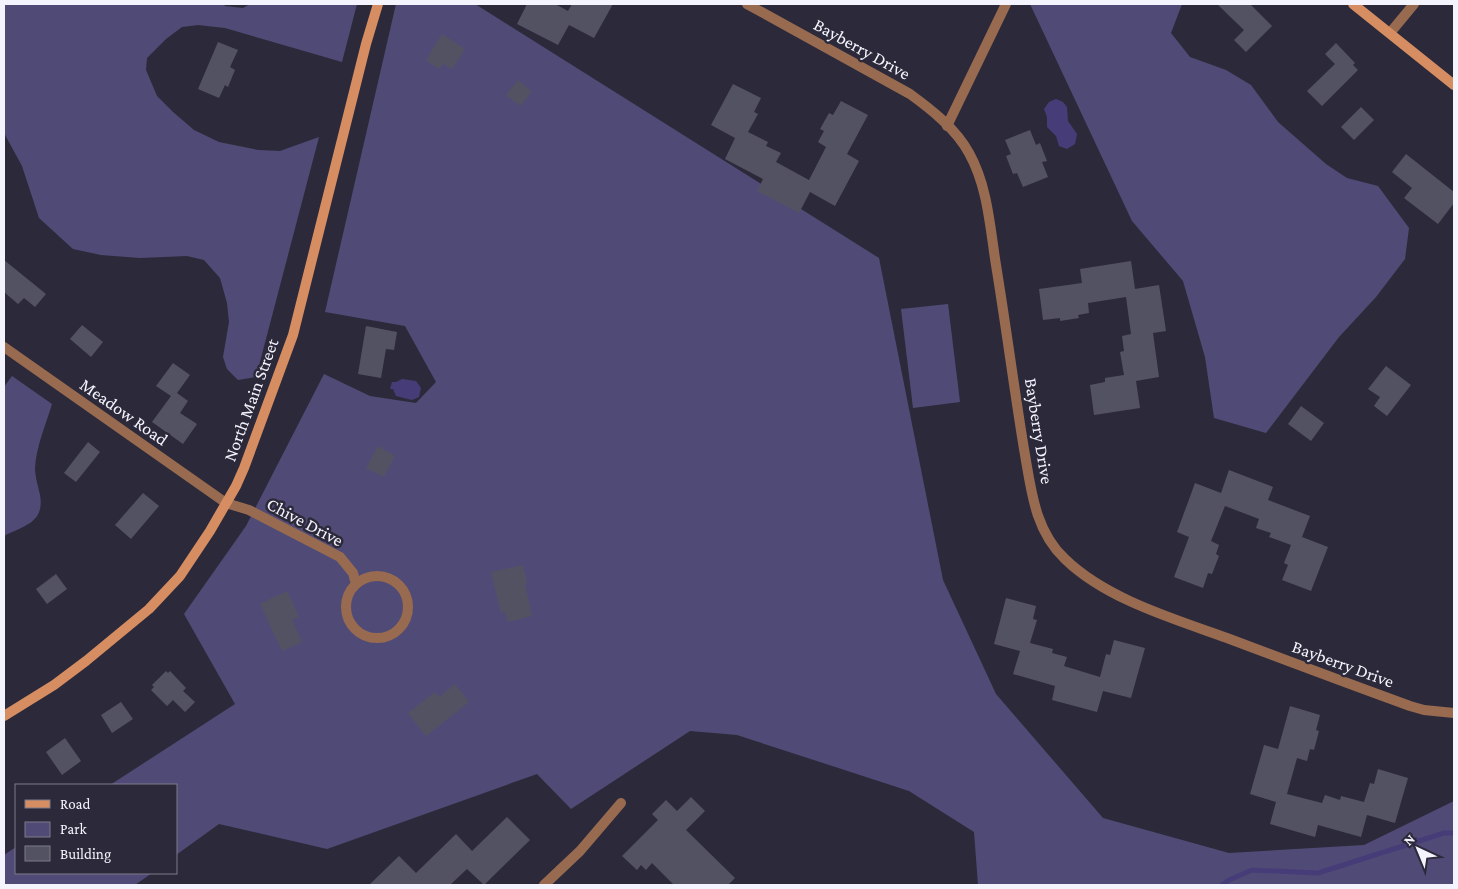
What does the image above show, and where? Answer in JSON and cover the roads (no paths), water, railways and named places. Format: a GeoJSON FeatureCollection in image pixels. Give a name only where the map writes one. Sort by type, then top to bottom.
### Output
{"type":"FeatureCollection","features":[{"type":"Feature","properties":{"kind":"main road","name":"North Main Street"},"geometry":{"type":"LineString","coordinates":[[4,716],[54,685],[99,651],[149,609],[180,576],[226,503],[244,468],[292,335],[366,44],[378,4]]}},
{"type":"Feature","properties":{"kind":"main road"},"geometry":{"type":"LineString","coordinates":[[1353,4],[1454,85]]}},
{"type":"Feature","properties":{"kind":"street","name":"Bayberry Drive"},"geometry":{"type":"LineString","coordinates":[[747,4],[894,85],[923,104],[948,126],[963,143],[970,155],[986,202],[1030,483],[1037,514],[1041,526],[1054,548],[1065,560],[1098,584],[1158,613],[1410,706],[1432,712],[1454,713]]}},
{"type":"Feature","properties":{"kind":"street"},"geometry":{"type":"LineString","coordinates":[[948,126],[1006,4]]}},
{"type":"Feature","properties":{"kind":"street"},"geometry":{"type":"LineString","coordinates":[[1390,33],[1414,4]]}},
{"type":"Feature","properties":{"kind":"street","name":"Meadow Road"},"geometry":{"type":"LineString","coordinates":[[4,347],[226,503]]}},
{"type":"Feature","properties":{"kind":"street","name":"Chive Drive"},"geometry":{"type":"LineString","coordinates":[[226,503],[249,510],[340,557],[353,573],[356,584]]}},
{"type":"Feature","properties":{"kind":"street"},"geometry":{"type":"LineString","coordinates":[[384,576],[401,586],[406,594],[408,614],[398,631],[380,638],[361,634],[354,628],[346,610],[350,592],[356,584],[364,578],[384,576]]}},
{"type":"Feature","properties":{"kind":"street"},"geometry":{"type":"LineString","coordinates":[[544,885],[580,851],[621,803]]}},
{"type":"Feature","properties":{"kind":"waterway"},"geometry":{"type":"LineString","coordinates":[[1222,885],[1252,870],[1318,873],[1444,833],[1454,833]]}}]}
